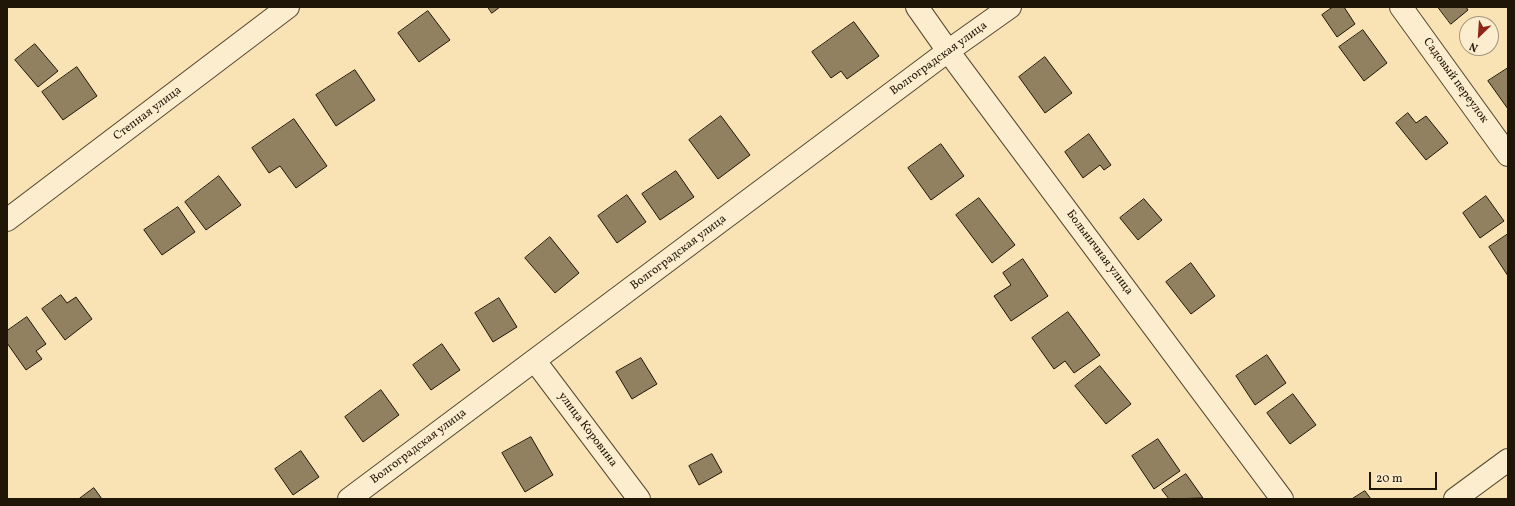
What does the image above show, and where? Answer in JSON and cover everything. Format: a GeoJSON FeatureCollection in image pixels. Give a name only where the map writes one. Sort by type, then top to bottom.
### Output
{"type":"FeatureCollection","features":[{"type":"Feature","properties":{"kind":"street","name":"Степная улица"},"geometry":{"type":"LineString","coordinates":[[7,220],[288,7]]}},
{"type":"Feature","properties":{"kind":"street","name":"Больничная улица"},"geometry":{"type":"LineString","coordinates":[[917,7],[948,51],[1282,499]]}},
{"type":"Feature","properties":{"kind":"street","name":"Волгоградская улица"},"geometry":{"type":"LineString","coordinates":[[349,499],[948,51],[1010,7]]}},
{"type":"Feature","properties":{"kind":"street","name":"Садовый переулок"},"geometry":{"type":"LineString","coordinates":[[1401,7],[1508,155]]}},
{"type":"Feature","properties":{"kind":"street","name":"улица Коровина"},"geometry":{"type":"LineString","coordinates":[[535,361],[639,499]]}},
{"type":"Feature","properties":{"kind":"street"},"geometry":{"type":"LineString","coordinates":[[1455,499],[1508,460]]}},
{"type":"Feature","properties":{"kind":"building"},"geometry":{"type":"Polygon","coordinates":[[[488,7],[500,7],[492,13],[488,7]]]}},
{"type":"Feature","properties":{"kind":"building"},"geometry":{"type":"Polygon","coordinates":[[[1333,7],[1344,7],[1355,24],[1337,37],[1322,15],[1333,7]]]}},
{"type":"Feature","properties":{"kind":"building"},"geometry":{"type":"Polygon","coordinates":[[[1438,7],[1466,7],[1468,10],[1451,24],[1438,7]]]}},
{"type":"Feature","properties":{"kind":"building"},"geometry":{"type":"Polygon","coordinates":[[[428,11],[450,40],[419,62],[398,33],[428,11]]]}},
{"type":"Feature","properties":{"kind":"building"},"geometry":{"type":"Polygon","coordinates":[[[854,22],[879,56],[847,79],[841,71],[831,78],[812,52],[854,22]]]}},
{"type":"Feature","properties":{"kind":"building"},"geometry":{"type":"Polygon","coordinates":[[[1363,30],[1387,63],[1364,81],[1339,47],[1363,30]]]}},
{"type":"Feature","properties":{"kind":"building"},"geometry":{"type":"Polygon","coordinates":[[[35,44],[58,71],[38,87],[15,60],[35,44]]]}},
{"type":"Feature","properties":{"kind":"building"},"geometry":{"type":"Polygon","coordinates":[[[1045,57],[1072,93],[1045,113],[1019,77],[1045,57]]]}},
{"type":"Feature","properties":{"kind":"building"},"geometry":{"type":"Polygon","coordinates":[[[77,67],[97,96],[63,120],[42,92],[77,67]]]}},
{"type":"Feature","properties":{"kind":"building"},"geometry":{"type":"Polygon","coordinates":[[[1508,68],[1508,109],[1488,81],[1508,68]]]}},
{"type":"Feature","properties":{"kind":"building"},"geometry":{"type":"Polygon","coordinates":[[[355,70],[375,100],[336,126],[316,95],[355,70]]]}},
{"type":"Feature","properties":{"kind":"building"},"geometry":{"type":"Polygon","coordinates":[[[1408,113],[1416,123],[1426,116],[1448,143],[1426,160],[1396,123],[1408,113]]]}},
{"type":"Feature","properties":{"kind":"building"},"geometry":{"type":"Polygon","coordinates":[[[721,116],[750,155],[718,179],[689,140],[721,116]]]}},
{"type":"Feature","properties":{"kind":"building"},"geometry":{"type":"Polygon","coordinates":[[[294,119],[327,166],[296,188],[280,166],[269,173],[252,148],[294,119]]]}},
{"type":"Feature","properties":{"kind":"building"},"geometry":{"type":"Polygon","coordinates":[[[1089,134],[1111,165],[1104,170],[1100,165],[1083,178],[1065,152],[1089,134]]]}},
{"type":"Feature","properties":{"kind":"building"},"geometry":{"type":"Polygon","coordinates":[[[941,144],[964,176],[931,200],[908,168],[941,144]]]}},
{"type":"Feature","properties":{"kind":"building"},"geometry":{"type":"Polygon","coordinates":[[[676,171],[694,197],[660,220],[642,194],[676,171]]]}},
{"type":"Feature","properties":{"kind":"building"},"geometry":{"type":"Polygon","coordinates":[[[219,176],[241,205],[206,230],[185,202],[219,176]]]}},
{"type":"Feature","properties":{"kind":"building"},"geometry":{"type":"Polygon","coordinates":[[[627,195],[646,222],[617,243],[598,216],[627,195]]]}},
{"type":"Feature","properties":{"kind":"building"},"geometry":{"type":"Polygon","coordinates":[[[1486,196],[1504,221],[1480,238],[1463,213],[1486,196]]]}},
{"type":"Feature","properties":{"kind":"building"},"geometry":{"type":"Polygon","coordinates":[[[979,198],[1015,245],[992,263],[956,215],[979,198]]]}},
{"type":"Feature","properties":{"kind":"building"},"geometry":{"type":"Polygon","coordinates":[[[1144,199],[1162,220],[1138,240],[1120,218],[1144,199]]]}},
{"type":"Feature","properties":{"kind":"building"},"geometry":{"type":"Polygon","coordinates":[[[178,207],[195,232],[162,255],[144,230],[178,207]]]}},
{"type":"Feature","properties":{"kind":"building"},"geometry":{"type":"Polygon","coordinates":[[[1508,234],[1508,276],[1489,247],[1508,234]]]}},
{"type":"Feature","properties":{"kind":"building"},"geometry":{"type":"Polygon","coordinates":[[[550,237],[579,273],[555,293],[525,258],[550,237]]]}},
{"type":"Feature","properties":{"kind":"building"},"geometry":{"type":"Polygon","coordinates":[[[1023,259],[1048,296],[1011,321],[994,296],[1011,285],[1003,273],[1023,259]]]}},
{"type":"Feature","properties":{"kind":"building"},"geometry":{"type":"Polygon","coordinates":[[[1191,263],[1215,296],[1191,314],[1166,282],[1191,263]]]}},
{"type":"Feature","properties":{"kind":"building"},"geometry":{"type":"Polygon","coordinates":[[[61,295],[67,303],[76,297],[92,319],[65,340],[42,309],[61,295]]]}},
{"type":"Feature","properties":{"kind":"building"},"geometry":{"type":"Polygon","coordinates":[[[499,298],[517,327],[493,342],[475,313],[499,298]]]}},
{"type":"Feature","properties":{"kind":"building"},"geometry":{"type":"Polygon","coordinates":[[[1068,312],[1100,355],[1074,373],[1065,361],[1054,369],[1032,338],[1068,312]]]}},
{"type":"Feature","properties":{"kind":"building"},"geometry":{"type":"Polygon","coordinates":[[[27,317],[46,344],[36,351],[42,359],[26,370],[7,343],[7,331],[27,317]]]}},
{"type":"Feature","properties":{"kind":"building"},"geometry":{"type":"Polygon","coordinates":[[[442,344],[460,370],[431,390],[413,365],[442,344]]]}},
{"type":"Feature","properties":{"kind":"building"},"geometry":{"type":"Polygon","coordinates":[[[1267,355],[1286,383],[1255,405],[1236,376],[1267,355]]]}},
{"type":"Feature","properties":{"kind":"building"},"geometry":{"type":"Polygon","coordinates":[[[641,358],[657,384],[632,399],[616,372],[641,358]]]}},
{"type":"Feature","properties":{"kind":"building"},"geometry":{"type":"Polygon","coordinates":[[[1100,366],[1131,404],[1106,424],[1075,386],[1100,366]]]}},
{"type":"Feature","properties":{"kind":"building"},"geometry":{"type":"Polygon","coordinates":[[[381,390],[399,415],[363,442],[345,417],[381,390]]]}},
{"type":"Feature","properties":{"kind":"building"},"geometry":{"type":"Polygon","coordinates":[[[1293,394],[1316,425],[1290,444],[1267,413],[1293,394]]]}},
{"type":"Feature","properties":{"kind":"building"},"geometry":{"type":"Polygon","coordinates":[[[531,437],[553,475],[525,492],[502,453],[531,437]]]}},
{"type":"Feature","properties":{"kind":"building"},"geometry":{"type":"Polygon","coordinates":[[[1158,439],[1180,471],[1154,489],[1132,456],[1158,439]]]}},
{"type":"Feature","properties":{"kind":"building"},"geometry":{"type":"Polygon","coordinates":[[[301,451],[319,477],[293,495],[275,469],[301,451]]]}},
{"type":"Feature","properties":{"kind":"building"},"geometry":{"type":"Polygon","coordinates":[[[712,454],[722,472],[699,485],[689,466],[712,454]]]}},
{"type":"Feature","properties":{"kind":"building"},"geometry":{"type":"Polygon","coordinates":[[[1186,474],[1203,498],[1169,499],[1162,490],[1186,474]]]}},
{"type":"Feature","properties":{"kind":"building"},"geometry":{"type":"Polygon","coordinates":[[[94,488],[102,499],[79,499],[94,488]]]}},
{"type":"Feature","properties":{"kind":"building"},"geometry":{"type":"Polygon","coordinates":[[[1365,491],[1371,499],[1352,499],[1365,491]]]}}]}
